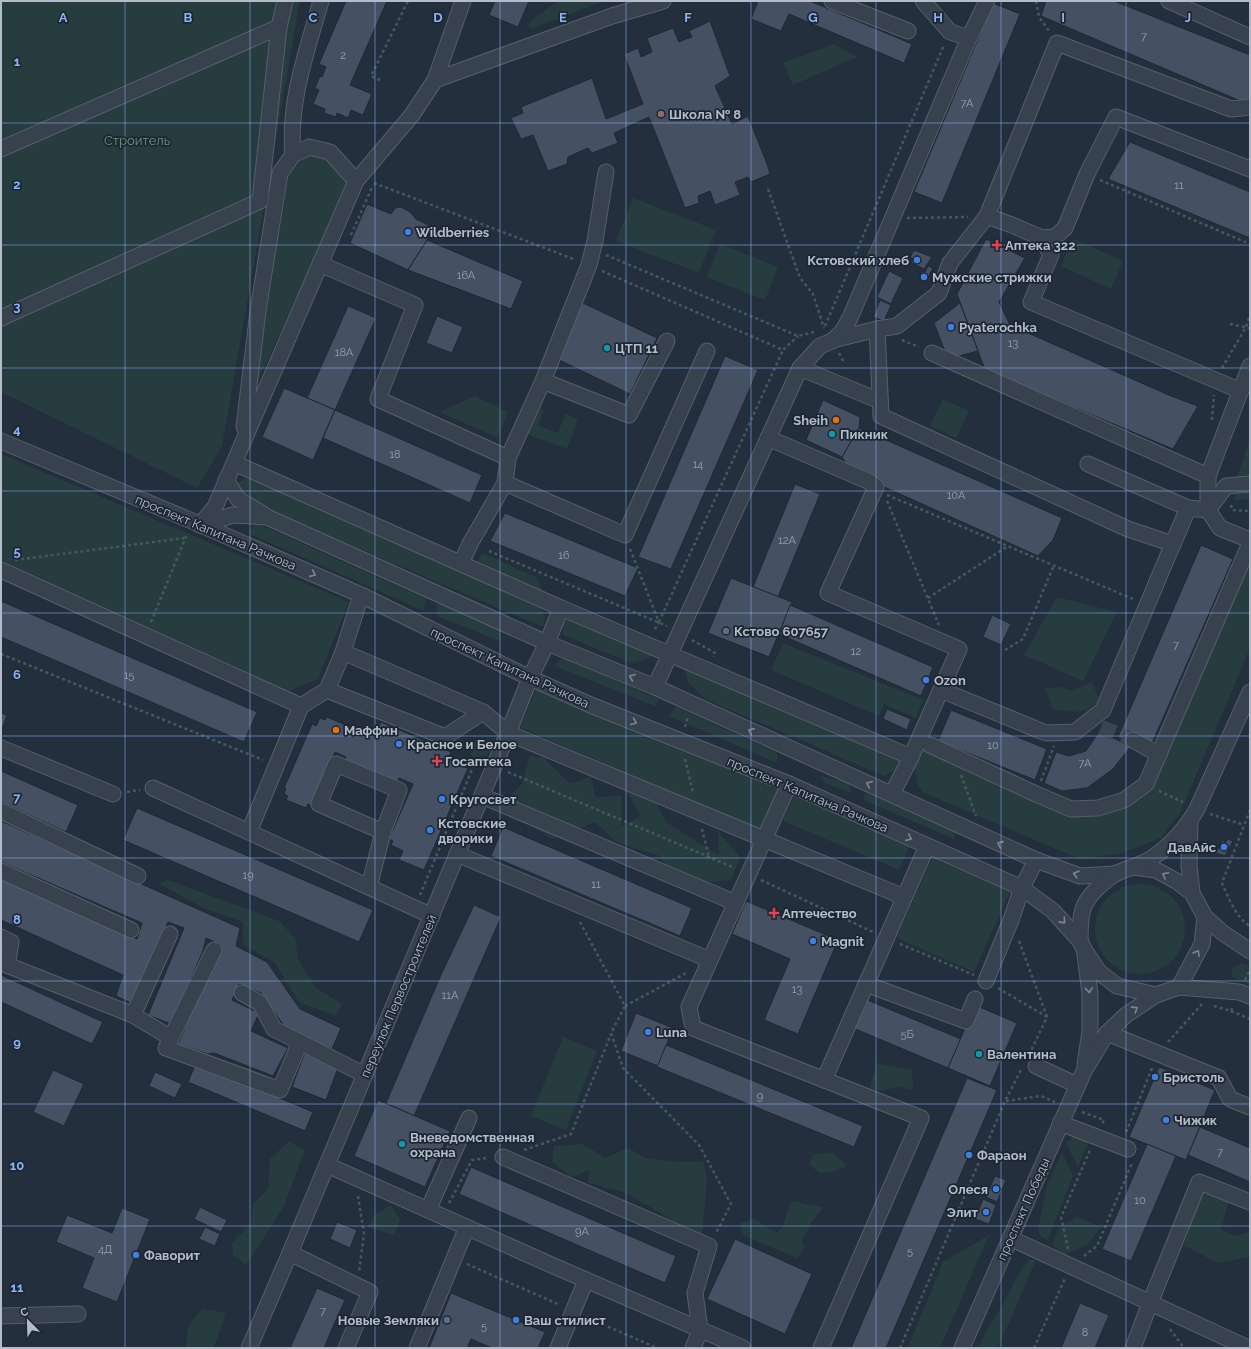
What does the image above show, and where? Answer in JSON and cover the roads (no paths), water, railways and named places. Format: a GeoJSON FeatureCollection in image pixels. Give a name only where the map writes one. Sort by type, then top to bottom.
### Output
{"type":"FeatureCollection","features":[{"type":"Feature","properties":{"kind":"street"},"geometry":{"type":"LineString","coordinates":[[1,318],[260,201],[279,27],[285,1]]}},
{"type":"Feature","properties":{"kind":"street"},"geometry":{"type":"LineString","coordinates":[[293,155],[292,138],[298,84],[321,1]]}},
{"type":"Feature","properties":{"kind":"street"},"geometry":{"type":"LineString","coordinates":[[200,525],[215,507],[356,181],[412,115],[435,80],[463,1]]}},
{"type":"Feature","properties":{"kind":"street"},"geometry":{"type":"LineString","coordinates":[[435,80],[612,16],[663,1]]}},
{"type":"Feature","properties":{"kind":"street"},"geometry":{"type":"LineString","coordinates":[[832,1],[859,6],[908,31]]}},
{"type":"Feature","properties":{"kind":"street"},"geometry":{"type":"LineString","coordinates":[[923,1],[950,32],[969,38]]}},
{"type":"Feature","properties":{"kind":"street"},"geometry":{"type":"LineString","coordinates":[[655,688],[800,368],[828,335],[842,332],[850,318],[986,1]]}},
{"type":"Feature","properties":{"kind":"street"},"geometry":{"type":"LineString","coordinates":[[1169,1],[1250,37]]}},
{"type":"Feature","properties":{"kind":"street"},"geometry":{"type":"LineString","coordinates":[[1,149],[279,27]]}},
{"type":"Feature","properties":{"kind":"street"},"geometry":{"type":"LineString","coordinates":[[828,335],[897,326],[939,292],[950,263],[987,216],[1057,44],[1231,109],[1250,107]]}},
{"type":"Feature","properties":{"kind":"street"},"geometry":{"type":"LineString","coordinates":[[987,216],[1012,224],[1042,238],[1055,237],[1065,228],[1087,174],[1116,116],[1250,169]]}},
{"type":"Feature","properties":{"kind":"street"},"geometry":{"type":"LineString","coordinates":[[242,443],[258,311],[280,173],[293,155],[309,147],[330,152],[356,181]]}},
{"type":"Feature","properties":{"kind":"street"},"geometry":{"type":"LineString","coordinates":[[461,564],[471,542],[505,483],[508,458],[543,381],[589,265],[595,240],[606,172]]}},
{"type":"Feature","properties":{"kind":"street"},"geometry":{"type":"LineString","coordinates":[[1042,238],[1051,255],[1031,302],[1241,391]]}},
{"type":"Feature","properties":{"kind":"street"},"geometry":{"type":"LineString","coordinates":[[320,264],[415,305],[378,399],[508,458]]}},
{"type":"Feature","properties":{"kind":"street"},"geometry":{"type":"LineString","coordinates":[[877,329],[880,416],[1128,529],[1173,544]]}},
{"type":"Feature","properties":{"kind":"street"},"geometry":{"type":"LineString","coordinates":[[543,381],[629,415],[667,341]]}},
{"type":"Feature","properties":{"kind":"street"},"geometry":{"type":"LineString","coordinates":[[505,483],[625,535],[707,351]]}},
{"type":"Feature","properties":{"kind":"street"},"geometry":{"type":"LineString","coordinates":[[932,353],[1208,476]]}},
{"type":"Feature","properties":{"kind":"street"},"geometry":{"type":"LineString","coordinates":[[930,745],[1071,809],[1098,808],[1124,800],[1146,784],[1250,541],[1220,528],[1208,510],[1208,476],[1250,366]]}},
{"type":"Feature","properties":{"kind":"street"},"geometry":{"type":"LineString","coordinates":[[800,368],[880,401]]}},
{"type":"Feature","properties":{"kind":"street"},"geometry":{"type":"LineString","coordinates":[[768,438],[870,482],[876,487],[828,593],[959,649],[911,757],[892,794]]}},
{"type":"Feature","properties":{"kind":"street","name":"проспект Капитана Рачкова"},"geometry":{"type":"LineString","coordinates":[[1,441],[361,595],[530,678],[593,706],[789,784],[1022,888],[1054,911],[1082,946]]}},
{"type":"Feature","properties":{"kind":"street"},"geometry":{"type":"LineString","coordinates":[[234,463],[561,608],[911,757]]}},
{"type":"Feature","properties":{"kind":"street"},"geometry":{"type":"LineString","coordinates":[[1088,464],[1188,508],[1208,510]]}},
{"type":"Feature","properties":{"kind":"street"},"geometry":{"type":"LineString","coordinates":[[226,480],[238,499],[266,517],[547,643],[655,688],[1036,860],[1080,876],[1115,874],[1134,867],[1151,859],[1173,840],[1190,821],[1197,809],[1250,692]]}},
{"type":"Feature","properties":{"kind":"street"},"geometry":{"type":"LineString","coordinates":[[1208,510],[1226,486],[1250,484]]}},
{"type":"Feature","properties":{"kind":"street"},"geometry":{"type":"LineString","coordinates":[[941,690],[1046,733],[1075,732],[1095,724],[1103,710],[1188,508]]}},
{"type":"Feature","properties":{"kind":"street"},"geometry":{"type":"LineString","coordinates":[[200,525],[233,515],[266,517]]}},
{"type":"Feature","properties":{"kind":"street"},"geometry":{"type":"LineString","coordinates":[[5,565],[301,706]]}},
{"type":"Feature","properties":{"kind":"street"},"geometry":{"type":"LineString","coordinates":[[249,832],[301,706],[327,690],[343,652],[361,595]]}},
{"type":"Feature","properties":{"kind":"street","name":"переулок Первостроителей"},"geometry":{"type":"LineString","coordinates":[[249,1348],[432,916],[530,678],[547,643],[561,608]]}},
{"type":"Feature","properties":{"kind":"street"},"geometry":{"type":"LineString","coordinates":[[343,652],[483,712],[508,733],[904,897]]}},
{"type":"Feature","properties":{"kind":"street"},"geometry":{"type":"LineString","coordinates":[[327,690],[445,737],[483,712]]}},
{"type":"Feature","properties":{"kind":"street"},"geometry":{"type":"LineString","coordinates":[[1132,740],[1159,755]]}},
{"type":"Feature","properties":{"kind":"street"},"geometry":{"type":"LineString","coordinates":[[1,748],[113,794]]}},
{"type":"Feature","properties":{"kind":"street"},"geometry":{"type":"LineString","coordinates":[[369,887],[384,832],[399,790],[336,764],[319,804],[384,832]]}},
{"type":"Feature","properties":{"kind":"street"},"geometry":{"type":"LineString","coordinates":[[789,784],[689,1007],[693,1028],[921,1118],[821,1348]]}},
{"type":"Feature","properties":{"kind":"street"},"geometry":{"type":"LineString","coordinates":[[153,788],[432,916]]}},
{"type":"Feature","properties":{"kind":"street"},"geometry":{"type":"LineString","coordinates":[[482,796],[736,903]]}},
{"type":"Feature","properties":{"kind":"street"},"geometry":{"type":"LineString","coordinates":[[1,811],[138,876]]}},
{"type":"Feature","properties":{"kind":"street"},"geometry":{"type":"LineString","coordinates":[[1190,821],[1189,866],[1192,893],[1205,917],[1223,933],[1250,951]]}},
{"type":"Feature","properties":{"kind":"street"},"geometry":{"type":"LineString","coordinates":[[824,1080],[927,846]]}},
{"type":"Feature","properties":{"kind":"street"},"geometry":{"type":"LineString","coordinates":[[458,854],[710,960]]}},
{"type":"Feature","properties":{"kind":"street"},"geometry":{"type":"LineString","coordinates":[[986,981],[1011,920],[1022,888],[1036,860]]}},
{"type":"Feature","properties":{"kind":"street"},"geometry":{"type":"LineString","coordinates":[[1134,867],[1156,870],[1178,882],[1192,893]]}},
{"type":"Feature","properties":{"kind":"street"},"geometry":{"type":"LineString","coordinates":[[1,871],[131,930]]}},
{"type":"Feature","properties":{"kind":"street"},"geometry":{"type":"LineString","coordinates":[[1084,1070],[1090,1032],[1090,994],[1080,926],[1084,905],[1098,887],[1115,874]]}},
{"type":"Feature","properties":{"kind":"street"},"geometry":{"type":"LineString","coordinates":[[1179,987],[1202,944],[1205,917]]}},
{"type":"Feature","properties":{"kind":"street"},"geometry":{"type":"LineString","coordinates":[[133,1015],[170,934]]}},
{"type":"Feature","properties":{"kind":"street"},"geometry":{"type":"LineString","coordinates":[[1,937],[11,942],[7,965],[133,1015],[171,1038]]}},
{"type":"Feature","properties":{"kind":"street"},"geometry":{"type":"LineString","coordinates":[[1082,946],[1099,972],[1117,986],[1156,995]]}},
{"type":"Feature","properties":{"kind":"street"},"geometry":{"type":"LineString","coordinates":[[214,950],[166,1048],[280,1090],[300,1042]]}},
{"type":"Feature","properties":{"kind":"street"},"geometry":{"type":"LineString","coordinates":[[866,984],[966,1021],[975,999]]}},
{"type":"Feature","properties":{"kind":"street"},"geometry":{"type":"LineString","coordinates":[[1084,1070],[1107,1033],[1126,1015],[1156,995],[1179,987],[1245,994]]}},
{"type":"Feature","properties":{"kind":"street"},"geometry":{"type":"LineString","coordinates":[[242,993],[260,1003],[274,1029],[365,1075]]}},
{"type":"Feature","properties":{"kind":"street"},"geometry":{"type":"LineString","coordinates":[[1107,1033],[1219,1078],[1230,1099],[1250,1107]]}},
{"type":"Feature","properties":{"kind":"street"},"geometry":{"type":"LineString","coordinates":[[1028,1064],[1077,1085]]}},
{"type":"Feature","properties":{"kind":"street","name":"проспект Победы"},"geometry":{"type":"LineString","coordinates":[[962,1348],[1084,1070]]}},
{"type":"Feature","properties":{"kind":"street"},"geometry":{"type":"LineString","coordinates":[[428,1210],[469,1118]]}},
{"type":"Feature","properties":{"kind":"street"},"geometry":{"type":"LineString","coordinates":[[1060,1123],[1128,1148]]}},
{"type":"Feature","properties":{"kind":"street"},"geometry":{"type":"LineString","coordinates":[[503,1157],[709,1246],[695,1293],[700,1330],[692,1348]]}},
{"type":"Feature","properties":{"kind":"street"},"geometry":{"type":"LineString","coordinates":[[327,1165],[743,1348]]}},
{"type":"Feature","properties":{"kind":"street"},"geometry":{"type":"LineString","coordinates":[[1133,1348],[1199,1182],[1250,1202]]}},
{"type":"Feature","properties":{"kind":"street"},"geometry":{"type":"LineString","coordinates":[[417,1348],[467,1227]]}},
{"type":"Feature","properties":{"kind":"street"},"geometry":{"type":"LineString","coordinates":[[1010,1238],[1248,1348]]}},
{"type":"Feature","properties":{"kind":"street"},"geometry":{"type":"LineString","coordinates":[[290,1253],[370,1292],[346,1348]]}},
{"type":"Feature","properties":{"kind":"street"},"geometry":{"type":"LineString","coordinates":[[558,1348],[586,1280]]}},
{"type":"Feature","properties":{"kind":"street"},"geometry":{"type":"LineString","coordinates":[[1,1316],[78,1314]]}},
{"type":"Feature","properties":{"kind":"tunnel"},"geometry":{"type":"LineString","coordinates":[[1101,727],[1133,740]]}},
{"type":"Feature","properties":{"kind":"place","name":"Школа № 8"},"geometry":{"type":"Point","coordinates":[661,114]}},
{"type":"Feature","properties":{"kind":"place","name":"Wildberries"},"geometry":{"type":"Point","coordinates":[408,232]}},
{"type":"Feature","properties":{"kind":"place","name":"Аптека 322"},"geometry":{"type":"Point","coordinates":[997,245]}},
{"type":"Feature","properties":{"kind":"place","name":"Кстовский хлеб"},"geometry":{"type":"Point","coordinates":[917,260]}},
{"type":"Feature","properties":{"kind":"place","name":"Мужские стрижки"},"geometry":{"type":"Point","coordinates":[924,277]}},
{"type":"Feature","properties":{"kind":"place","name":"Pyaterochka"},"geometry":{"type":"Point","coordinates":[951,327]}},
{"type":"Feature","properties":{"kind":"place","name":"ЦТП 11"},"geometry":{"type":"Point","coordinates":[607,348]}},
{"type":"Feature","properties":{"kind":"place","name":"Sheih"},"geometry":{"type":"Point","coordinates":[836,420]}},
{"type":"Feature","properties":{"kind":"place","name":"Пикник"},"geometry":{"type":"Point","coordinates":[832,434]}},
{"type":"Feature","properties":{"kind":"place","name":"Кстово 607657"},"geometry":{"type":"Point","coordinates":[726,631]}},
{"type":"Feature","properties":{"kind":"place","name":"Ozon"},"geometry":{"type":"Point","coordinates":[926,680]}},
{"type":"Feature","properties":{"kind":"place","name":"Маффин"},"geometry":{"type":"Point","coordinates":[336,730]}},
{"type":"Feature","properties":{"kind":"place","name":"Красное и Белое"},"geometry":{"type":"Point","coordinates":[399,744]}},
{"type":"Feature","properties":{"kind":"place","name":"Госаптека"},"geometry":{"type":"Point","coordinates":[437,761]}},
{"type":"Feature","properties":{"kind":"place","name":"Кругосвет"},"geometry":{"type":"Point","coordinates":[442,799]}},
{"type":"Feature","properties":{"kind":"place","name":"Кстовские дворики"},"geometry":{"type":"Point","coordinates":[430,830]}},
{"type":"Feature","properties":{"kind":"place","name":"ДавАйс"},"geometry":{"type":"Point","coordinates":[1224,847]}},
{"type":"Feature","properties":{"kind":"place","name":"Аптечество"},"geometry":{"type":"Point","coordinates":[774,913]}},
{"type":"Feature","properties":{"kind":"place","name":"Magnit"},"geometry":{"type":"Point","coordinates":[813,941]}},
{"type":"Feature","properties":{"kind":"place","name":"Luna"},"geometry":{"type":"Point","coordinates":[648,1032]}},
{"type":"Feature","properties":{"kind":"place","name":"Валентина"},"geometry":{"type":"Point","coordinates":[979,1054]}},
{"type":"Feature","properties":{"kind":"place","name":"Бристоль"},"geometry":{"type":"Point","coordinates":[1155,1077]}},
{"type":"Feature","properties":{"kind":"place","name":"Чижик"},"geometry":{"type":"Point","coordinates":[1166,1120]}},
{"type":"Feature","properties":{"kind":"place","name":"Вневедомственная охрана"},"geometry":{"type":"Point","coordinates":[402,1144]}},
{"type":"Feature","properties":{"kind":"place","name":"Фараон"},"geometry":{"type":"Point","coordinates":[969,1155]}},
{"type":"Feature","properties":{"kind":"place","name":"Олеся"},"geometry":{"type":"Point","coordinates":[996,1189]}},
{"type":"Feature","properties":{"kind":"place","name":"Элит"},"geometry":{"type":"Point","coordinates":[986,1212]}},
{"type":"Feature","properties":{"kind":"place","name":"Фаворит"},"geometry":{"type":"Point","coordinates":[136,1255]}},
{"type":"Feature","properties":{"kind":"place","name":"Новые Земляки"},"geometry":{"type":"Point","coordinates":[447,1320]}},
{"type":"Feature","properties":{"kind":"place","name":"Ваш стилист"},"geometry":{"type":"Point","coordinates":[516,1320]}},
{"type":"Feature","properties":{"kind":"park label","name":"Строитель"},"geometry":{"type":"Point","coordinates":[137,140]}}]}
